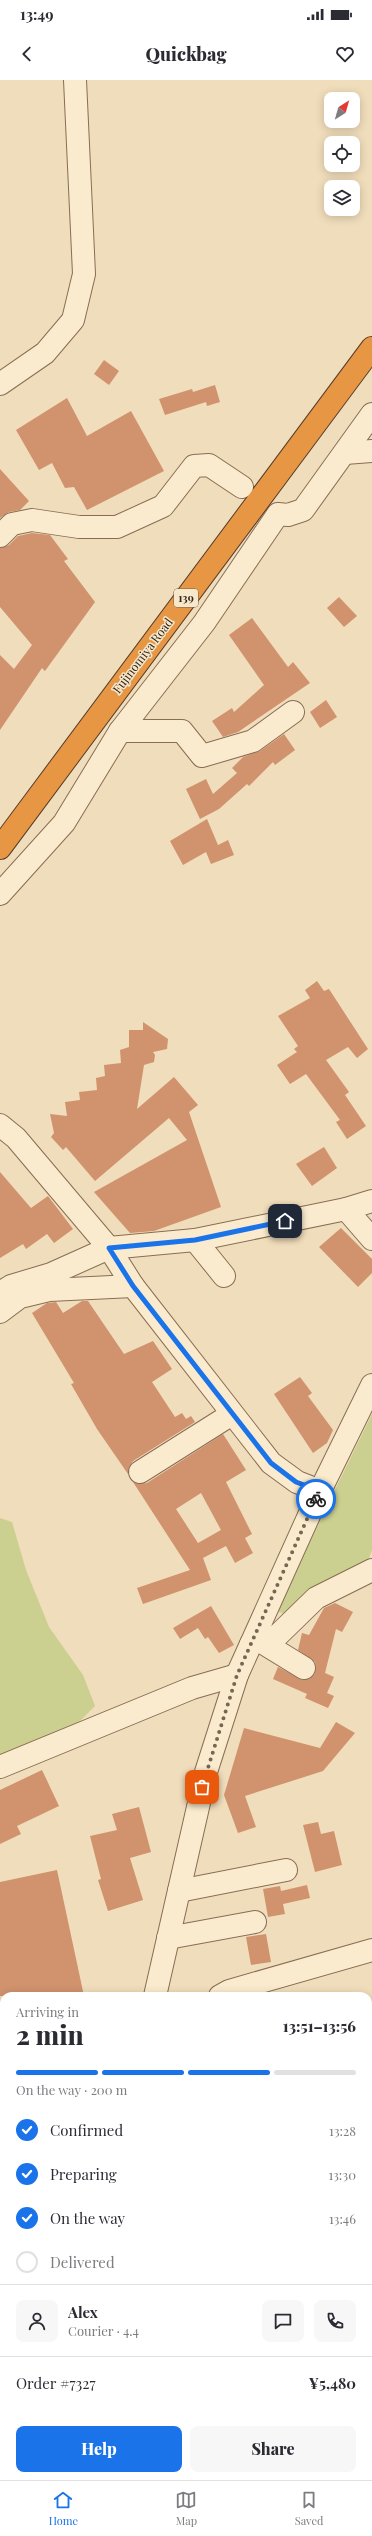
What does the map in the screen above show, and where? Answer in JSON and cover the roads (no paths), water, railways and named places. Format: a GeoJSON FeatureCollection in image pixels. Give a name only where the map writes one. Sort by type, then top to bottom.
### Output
{"type":"FeatureCollection","features":[{"type":"Feature","properties":{"kind":"highway","name":"Fujinomiya Road"},"geometry":{"type":"LineString","coordinates":[[0,848],[372,348]]}},
{"type":"Feature","properties":{"kind":"street"},"geometry":{"type":"LineString","coordinates":[[0,384],[45,353],[73,320],[84,274],[74,80]]}},
{"type":"Feature","properties":{"kind":"street"},"geometry":{"type":"LineString","coordinates":[[0,894],[64,824],[120,732],[204,622],[278,514],[288,515],[303,510],[372,414]]}},
{"type":"Feature","properties":{"kind":"street"},"geometry":{"type":"LineString","coordinates":[[344,453],[372,451]]}},
{"type":"Feature","properties":{"kind":"street"},"geometry":{"type":"LineString","coordinates":[[0,536],[12,524],[32,520],[78,526],[117,527],[163,506],[194,466],[209,465],[242,487]]}},
{"type":"Feature","properties":{"kind":"street"},"geometry":{"type":"LineString","coordinates":[[120,732],[182,731],[202,756],[253,741],[294,712]]}},
{"type":"Feature","properties":{"kind":"street"},"geometry":{"type":"LineString","coordinates":[[0,1125],[16,1138],[109,1248],[133,1286],[271,1463],[296,1482],[320,1491]]}},
{"type":"Feature","properties":{"kind":"street"},"geometry":{"type":"LineString","coordinates":[[0,1293],[11,1286],[51,1274],[109,1248],[195,1240],[346,1209],[372,1201]]}},
{"type":"Feature","properties":{"kind":"street"},"geometry":{"type":"LineString","coordinates":[[346,1209],[372,1239]]}},
{"type":"Feature","properties":{"kind":"street"},"geometry":{"type":"LineString","coordinates":[[195,1240],[224,1276]]}},
{"type":"Feature","properties":{"kind":"street"},"geometry":{"type":"LineString","coordinates":[[0,1312],[20,1298],[49,1290],[133,1286]]}},
{"type":"Feature","properties":{"kind":"street"},"geometry":{"type":"LineString","coordinates":[[156,1992],[206,1772],[237,1675],[255,1642],[320,1491],[372,1385]]}},
{"type":"Feature","properties":{"kind":"street"},"geometry":{"type":"LineString","coordinates":[[140,1472],[232,1414]]}},
{"type":"Feature","properties":{"kind":"street"},"geometry":{"type":"LineString","coordinates":[[255,1642],[278,1635],[316,1598],[372,1571]]}},
{"type":"Feature","properties":{"kind":"street"},"geometry":{"type":"LineString","coordinates":[[255,1642],[304,1668]]}},
{"type":"Feature","properties":{"kind":"street"},"geometry":{"type":"LineString","coordinates":[[0,1766],[192,1688],[237,1675]]}},
{"type":"Feature","properties":{"kind":"street"},"geometry":{"type":"LineString","coordinates":[[179,1891],[286,1870]]}},
{"type":"Feature","properties":{"kind":"street"},"geometry":{"type":"LineString","coordinates":[[168,1938],[256,1922]]}},
{"type":"Feature","properties":{"kind":"street"},"geometry":{"type":"LineString","coordinates":[[227,1992],[372,1950]]}}]}
